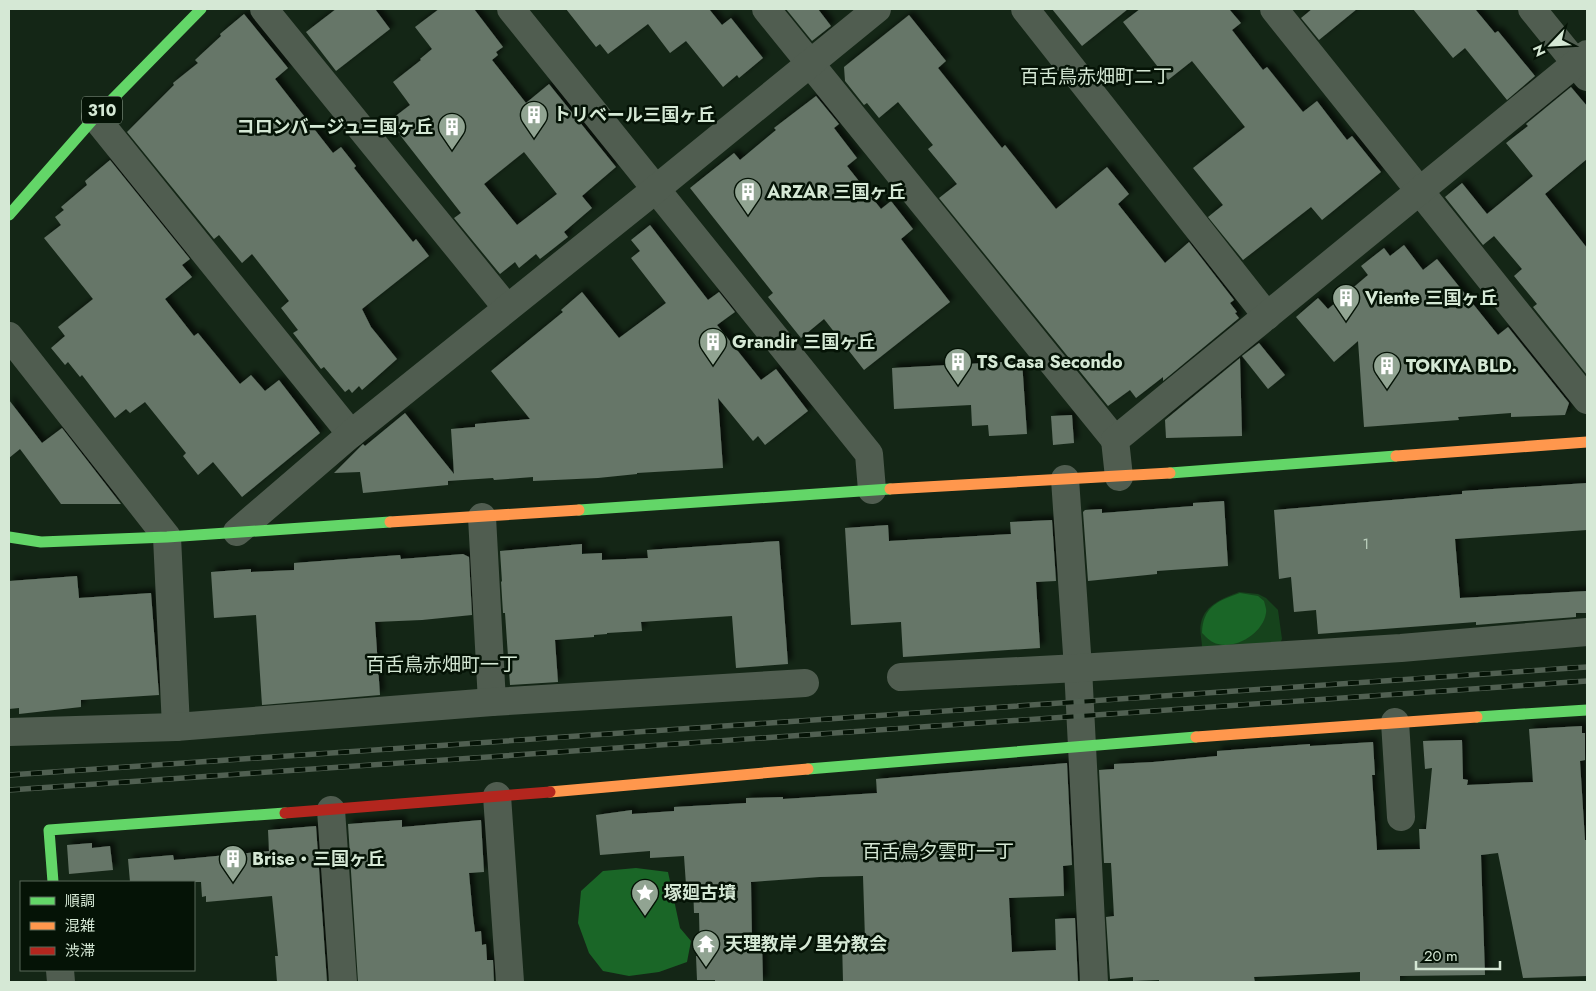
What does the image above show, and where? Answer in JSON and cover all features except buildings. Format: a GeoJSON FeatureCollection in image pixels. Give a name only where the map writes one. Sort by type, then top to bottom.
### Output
{"type":"FeatureCollection","features":[{"type":"Feature","properties":{"kind":"main road","name":"310"},"geometry":{"type":"LineString","coordinates":[[9,215],[95,117],[201,9]]}},
{"type":"Feature","properties":{"kind":"main road"},"geometry":{"type":"LineString","coordinates":[[9,538],[41,542],[167,537],[872,490],[1119,477],[1587,442]]}},
{"type":"Feature","properties":{"kind":"main road"},"geometry":{"type":"LineString","coordinates":[[53,881],[49,830],[497,796],[1082,740],[1587,710]]}},
{"type":"Feature","properties":{"kind":"street"},"geometry":{"type":"LineString","coordinates":[[264,9],[507,308]]}},
{"type":"Feature","properties":{"kind":"street"},"geometry":{"type":"LineString","coordinates":[[512,9],[869,454],[872,490]]}},
{"type":"Feature","properties":{"kind":"street"},"geometry":{"type":"LineString","coordinates":[[766,9],[1115,440],[1119,477]]}},
{"type":"Feature","properties":{"kind":"street"},"geometry":{"type":"LineString","coordinates":[[237,532],[350,434],[877,9]]}},
{"type":"Feature","properties":{"kind":"street"},"geometry":{"type":"LineString","coordinates":[[1025,9],[1267,316]]}},
{"type":"Feature","properties":{"kind":"street"},"geometry":{"type":"LineString","coordinates":[[1274,9],[1587,400]]}},
{"type":"Feature","properties":{"kind":"street"},"geometry":{"type":"LineString","coordinates":[[1115,440],[1420,190],[1584,65],[1532,9]]}},
{"type":"Feature","properties":{"kind":"street"},"geometry":{"type":"LineString","coordinates":[[95,117],[350,434]]}},
{"type":"Feature","properties":{"kind":"street"},"geometry":{"type":"LineString","coordinates":[[9,336],[167,537],[176,727]]}},
{"type":"Feature","properties":{"kind":"street"},"geometry":{"type":"LineString","coordinates":[[1065,480],[1079,676],[1094,982]]}},
{"type":"Feature","properties":{"kind":"street"},"geometry":{"type":"LineString","coordinates":[[482,517],[492,702]]}},
{"type":"Feature","properties":{"kind":"street"},"geometry":{"type":"LineString","coordinates":[[901,677],[1079,676],[1587,632]]}},
{"type":"Feature","properties":{"kind":"street"},"geometry":{"type":"LineString","coordinates":[[9,732],[176,727],[492,702],[805,683]]}},
{"type":"Feature","properties":{"kind":"street"},"geometry":{"type":"LineString","coordinates":[[1395,722],[1401,816]]}},
{"type":"Feature","properties":{"kind":"street"},"geometry":{"type":"LineString","coordinates":[[497,796],[510,982]]}},
{"type":"Feature","properties":{"kind":"street"},"geometry":{"type":"LineString","coordinates":[[330,810],[343,982]]}},
{"type":"Feature","properties":{"kind":"green space"},"geometry":{"type":"Polygon","coordinates":[[[1239,592],[1258,594],[1266,598],[1278,610],[1282,639],[1277,650],[1202,647],[1200,626],[1203,616],[1211,606],[1239,592]]]}},
{"type":"Feature","properties":{"kind":"green space"},"geometry":{"type":"Polygon","coordinates":[[[1240,593],[1258,596],[1264,601],[1266,612],[1264,620],[1255,633],[1241,642],[1225,645],[1214,643],[1202,633],[1208,611],[1218,602],[1240,593]]]}},
{"type":"Feature","properties":{"kind":"green space"},"geometry":{"type":"Polygon","coordinates":[[[636,868],[668,872],[680,928],[691,941],[687,962],[659,972],[629,976],[603,971],[589,953],[578,923],[581,891],[603,871],[636,868]]]}},
{"type":"Feature","properties":{"kind":"railway"},"geometry":{"type":"LineString","coordinates":[[9,775],[1587,667]]}},
{"type":"Feature","properties":{"kind":"railway"},"geometry":{"type":"LineString","coordinates":[[9,790],[1587,681]]}},
{"type":"Feature","properties":{"kind":"traffic: fast"},"geometry":{"type":"LineString","coordinates":[[9,215],[95,117],[201,9]]}},
{"type":"Feature","properties":{"kind":"traffic: fast"},"geometry":{"type":"LineString","coordinates":[[1170,473],[1396,456]]}},
{"type":"Feature","properties":{"kind":"traffic: fast"},"geometry":{"type":"LineString","coordinates":[[579,510],[890,489]]}},
{"type":"Feature","properties":{"kind":"traffic: fast"},"geometry":{"type":"LineString","coordinates":[[9,537],[41,542],[167,537],[390,522]]}},
{"type":"Feature","properties":{"kind":"traffic: fast"},"geometry":{"type":"LineString","coordinates":[[1477,717],[1587,710]]}},
{"type":"Feature","properties":{"kind":"traffic: fast"},"geometry":{"type":"LineString","coordinates":[[808,769],[1196,737]]}},
{"type":"Feature","properties":{"kind":"traffic: fast"},"geometry":{"type":"LineString","coordinates":[[53,881],[49,830],[285,813]]}},
{"type":"Feature","properties":{"kind":"traffic: slow"},"geometry":{"type":"LineString","coordinates":[[1396,456],[1587,442]]}},
{"type":"Feature","properties":{"kind":"traffic: slow"},"geometry":{"type":"LineString","coordinates":[[890,489],[1170,473]]}},
{"type":"Feature","properties":{"kind":"traffic: slow"},"geometry":{"type":"LineString","coordinates":[[390,522],[579,510]]}},
{"type":"Feature","properties":{"kind":"traffic: slow"},"geometry":{"type":"LineString","coordinates":[[1196,737],[1477,717]]}},
{"type":"Feature","properties":{"kind":"traffic: slow"},"geometry":{"type":"LineString","coordinates":[[550,792],[808,769]]}},
{"type":"Feature","properties":{"kind":"traffic: jam"},"geometry":{"type":"LineString","coordinates":[[285,813],[550,792]]}},
{"type":"Feature","properties":{"kind":"place","name":"トリベール三国ヶ丘"},"geometry":{"type":"Point","coordinates":[534,139]}},
{"type":"Feature","properties":{"kind":"place","name":"コロンバージュ三国ヶ丘"},"geometry":{"type":"Point","coordinates":[452,151]}},
{"type":"Feature","properties":{"kind":"place","name":"ARZAR 三国ヶ丘"},"geometry":{"type":"Point","coordinates":[748,216]}},
{"type":"Feature","properties":{"kind":"place","name":"Viente 三国ヶ丘"},"geometry":{"type":"Point","coordinates":[1346,322]}},
{"type":"Feature","properties":{"kind":"place","name":"Grandir 三国ヶ丘"},"geometry":{"type":"Point","coordinates":[713,366]}},
{"type":"Feature","properties":{"kind":"place","name":"TS Casa Secondo"},"geometry":{"type":"Point","coordinates":[958,386]}},
{"type":"Feature","properties":{"kind":"place","name":"TOKIYA BLD."},"geometry":{"type":"Point","coordinates":[1387,390]}},
{"type":"Feature","properties":{"kind":"place","name":"Brise・三国ヶ丘"},"geometry":{"type":"Point","coordinates":[233,883]}},
{"type":"Feature","properties":{"kind":"place","name":"塚廻古墳"},"geometry":{"type":"Point","coordinates":[645,917]}},
{"type":"Feature","properties":{"kind":"place","name":"天理教岸ノ里分教会"},"geometry":{"type":"Point","coordinates":[706,968]}},
{"type":"Feature","properties":{"kind":"district","name":"百舌鳥赤畑町二丁"},"geometry":{"type":"Point","coordinates":[1096,76]}},
{"type":"Feature","properties":{"kind":"district","name":"百舌鳥赤畑町一丁"},"geometry":{"type":"Point","coordinates":[442,664]}},
{"type":"Feature","properties":{"kind":"district","name":"百舌鳥夕雲町一丁"},"geometry":{"type":"Point","coordinates":[938,851]}}]}
